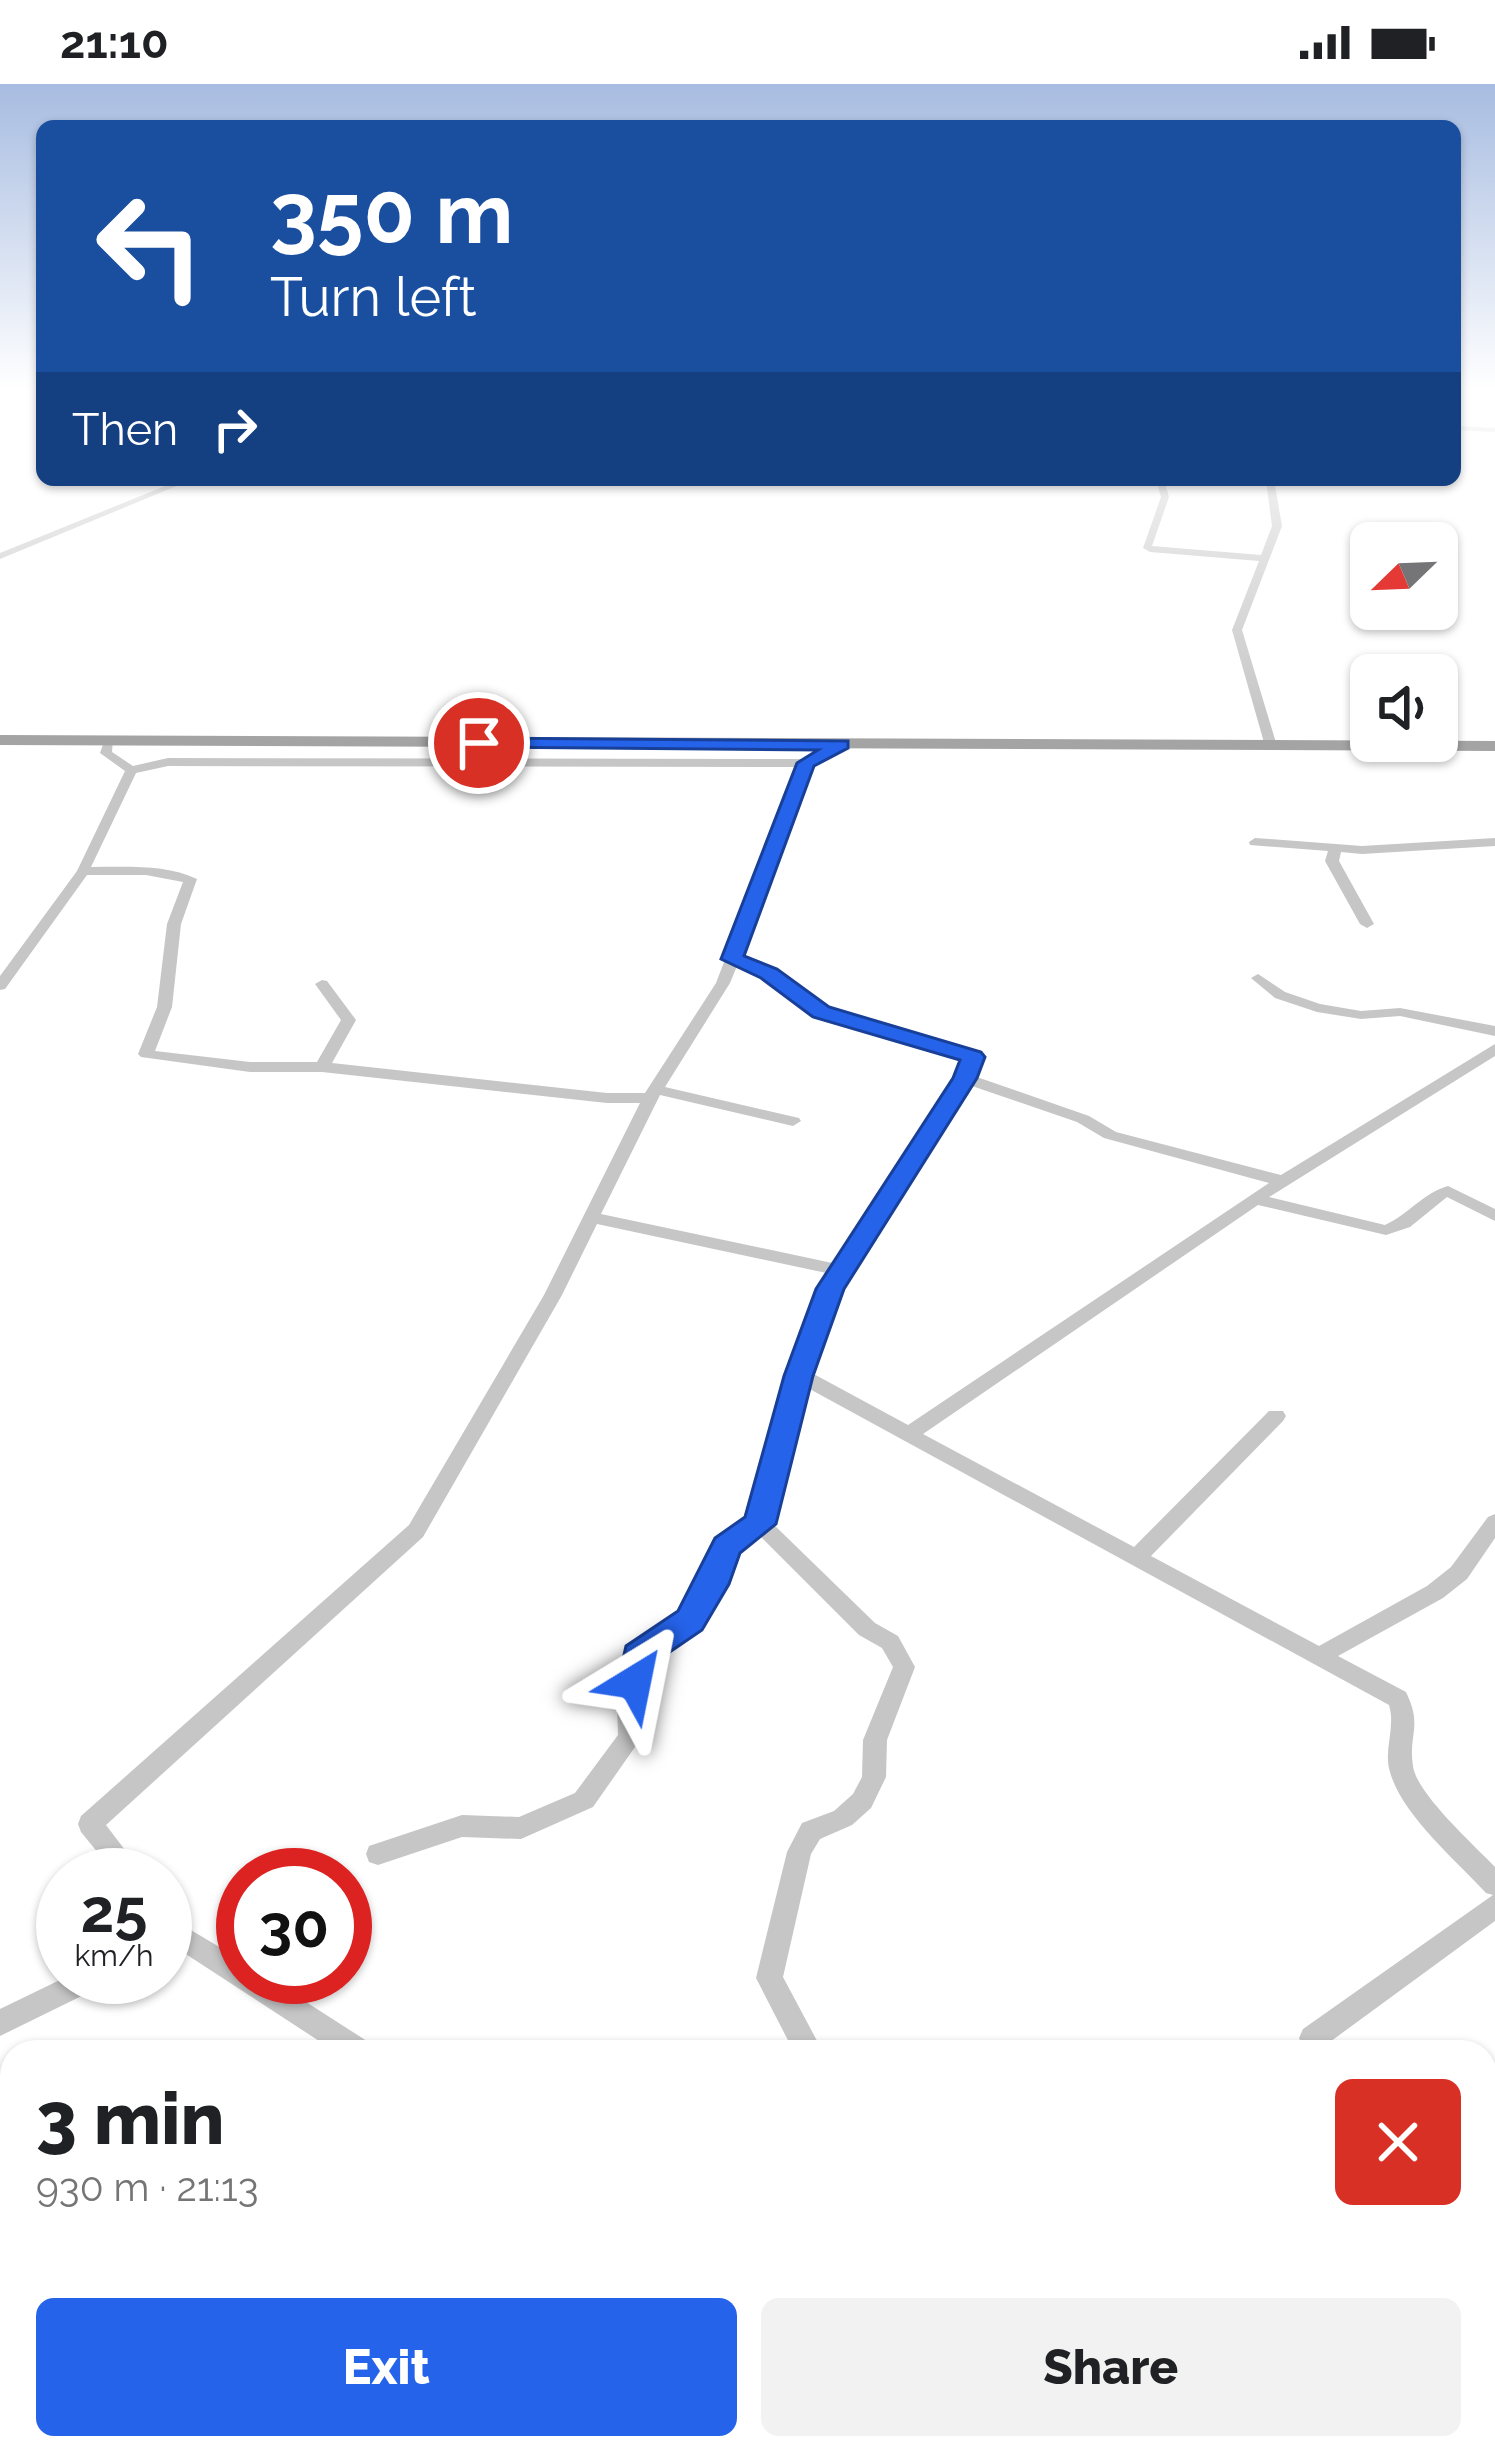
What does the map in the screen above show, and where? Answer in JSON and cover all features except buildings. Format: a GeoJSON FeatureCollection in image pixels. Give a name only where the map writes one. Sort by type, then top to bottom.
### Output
{"type":"FeatureCollection","features":[{"type":"Feature","properties":{"kind":"main road"},"geometry":{"type":"LineString","coordinates":[[0,740],[1495,746]]}},
{"type":"Feature","properties":{"kind":"street"},"geometry":{"type":"LineString","coordinates":[[0,556],[145,497]]}},
{"type":"Feature","properties":{"kind":"street"},"geometry":{"type":"LineString","coordinates":[[1165,497],[1146,546],[1166,552],[1263,558]]}},
{"type":"Feature","properties":{"kind":"street"},"geometry":{"type":"LineString","coordinates":[[1271,746],[1237,630],[1277,526],[1273,497]]}},
{"type":"Feature","properties":{"kind":"street"},"geometry":{"type":"LineString","coordinates":[[110,741],[106,752],[131,770],[168,762],[806,763],[842,744]]}},
{"type":"Feature","properties":{"kind":"street"},"geometry":{"type":"LineString","coordinates":[[108,1848],[89,1824],[416,1531],[553,1295],[653,1093],[723,982],[806,763]]}},
{"type":"Feature","properties":{"kind":"street"},"geometry":{"type":"LineString","coordinates":[[0,986],[83,871],[131,770]]}},
{"type":"Feature","properties":{"kind":"street"},"geometry":{"type":"LineString","coordinates":[[1255,842],[1378,850],[1495,842]]}},
{"type":"Feature","properties":{"kind":"street"},"geometry":{"type":"LineString","coordinates":[[1336,848],[1332,861],[1367,924]]}},
{"type":"Feature","properties":{"kind":"street"},"geometry":{"type":"LineString","coordinates":[[83,871],[146,871],[190,879],[174,920],[170,991],[161,1029],[146,1054],[250,1067],[322,1067],[607,1098],[653,1093],[793,1121]]}},
{"type":"Feature","properties":{"kind":"street"},"geometry":{"type":"LineString","coordinates":[[378,1854],[462,1826],[521,1828],[584,1800],[631,1737],[628,1706],[638,1655],[690,1621],[713,1584],[727,1546],[760,1524],[799,1376],[830,1289],[965,1078],[973,1057],[821,1012],[769,973],[732,959]]}},
{"type":"Feature","properties":{"kind":"street"},"geometry":{"type":"LineString","coordinates":[[1258,978],[1280,994],[1317,1008],[1361,1015],[1400,1012],[1495,1031]]}},
{"type":"Feature","properties":{"kind":"street"},"geometry":{"type":"LineString","coordinates":[[322,984],[349,1020],[322,1067]]}},
{"type":"Feature","properties":{"kind":"street"},"geometry":{"type":"LineString","coordinates":[[910,1433],[1282,1181],[1495,1049]]}},
{"type":"Feature","properties":{"kind":"street"},"geometry":{"type":"LineString","coordinates":[[965,1078],[1083,1119],[1110,1135],[1282,1181]]}},
{"type":"Feature","properties":{"kind":"street"},"geometry":{"type":"LineString","coordinates":[[1255,1199],[1386,1230],[1403,1226],[1432,1197],[1448,1191],[1495,1216]]}},
{"type":"Feature","properties":{"kind":"street"},"geometry":{"type":"LineString","coordinates":[[590,1217],[842,1271]]}},
{"type":"Feature","properties":{"kind":"street"},"geometry":{"type":"LineString","coordinates":[[799,1376],[1398,1699],[1408,1718],[1401,1771],[1413,1792],[1495,1885]]}},
{"type":"Feature","properties":{"kind":"street"},"geometry":{"type":"LineString","coordinates":[[1138,1556],[1276,1416]]}},
{"type":"Feature","properties":{"kind":"street"},"geometry":{"type":"LineString","coordinates":[[1321,1655],[1436,1592],[1459,1573],[1495,1522]]}},
{"type":"Feature","properties":{"kind":"street"},"geometry":{"type":"LineString","coordinates":[[760,1524],[867,1629],[890,1642],[904,1666],[874,1740],[874,1777],[862,1801],[843,1818],[811,1831],[791,1881],[769,1978],[803,2040]]}},
{"type":"Feature","properties":{"kind":"street"},"geometry":{"type":"LineString","coordinates":[[1313,2038],[1495,1906]]}},
{"type":"Feature","properties":{"kind":"street"},"geometry":{"type":"LineString","coordinates":[[0,2023],[38,2004]]}},
{"type":"Feature","properties":{"kind":"street"},"geometry":{"type":"LineString","coordinates":[[285,2004],[341,2040]]}},
{"type":"Feature","properties":{"kind":"route"},"geometry":{"type":"LineString","coordinates":[[479,743],[842,744],[806,763],[732,959],[769,973],[821,1012],[973,1057],[965,1078],[830,1289],[799,1376],[760,1524],[727,1546],[713,1584],[690,1621],[638,1655],[635,1682]]}}]}
